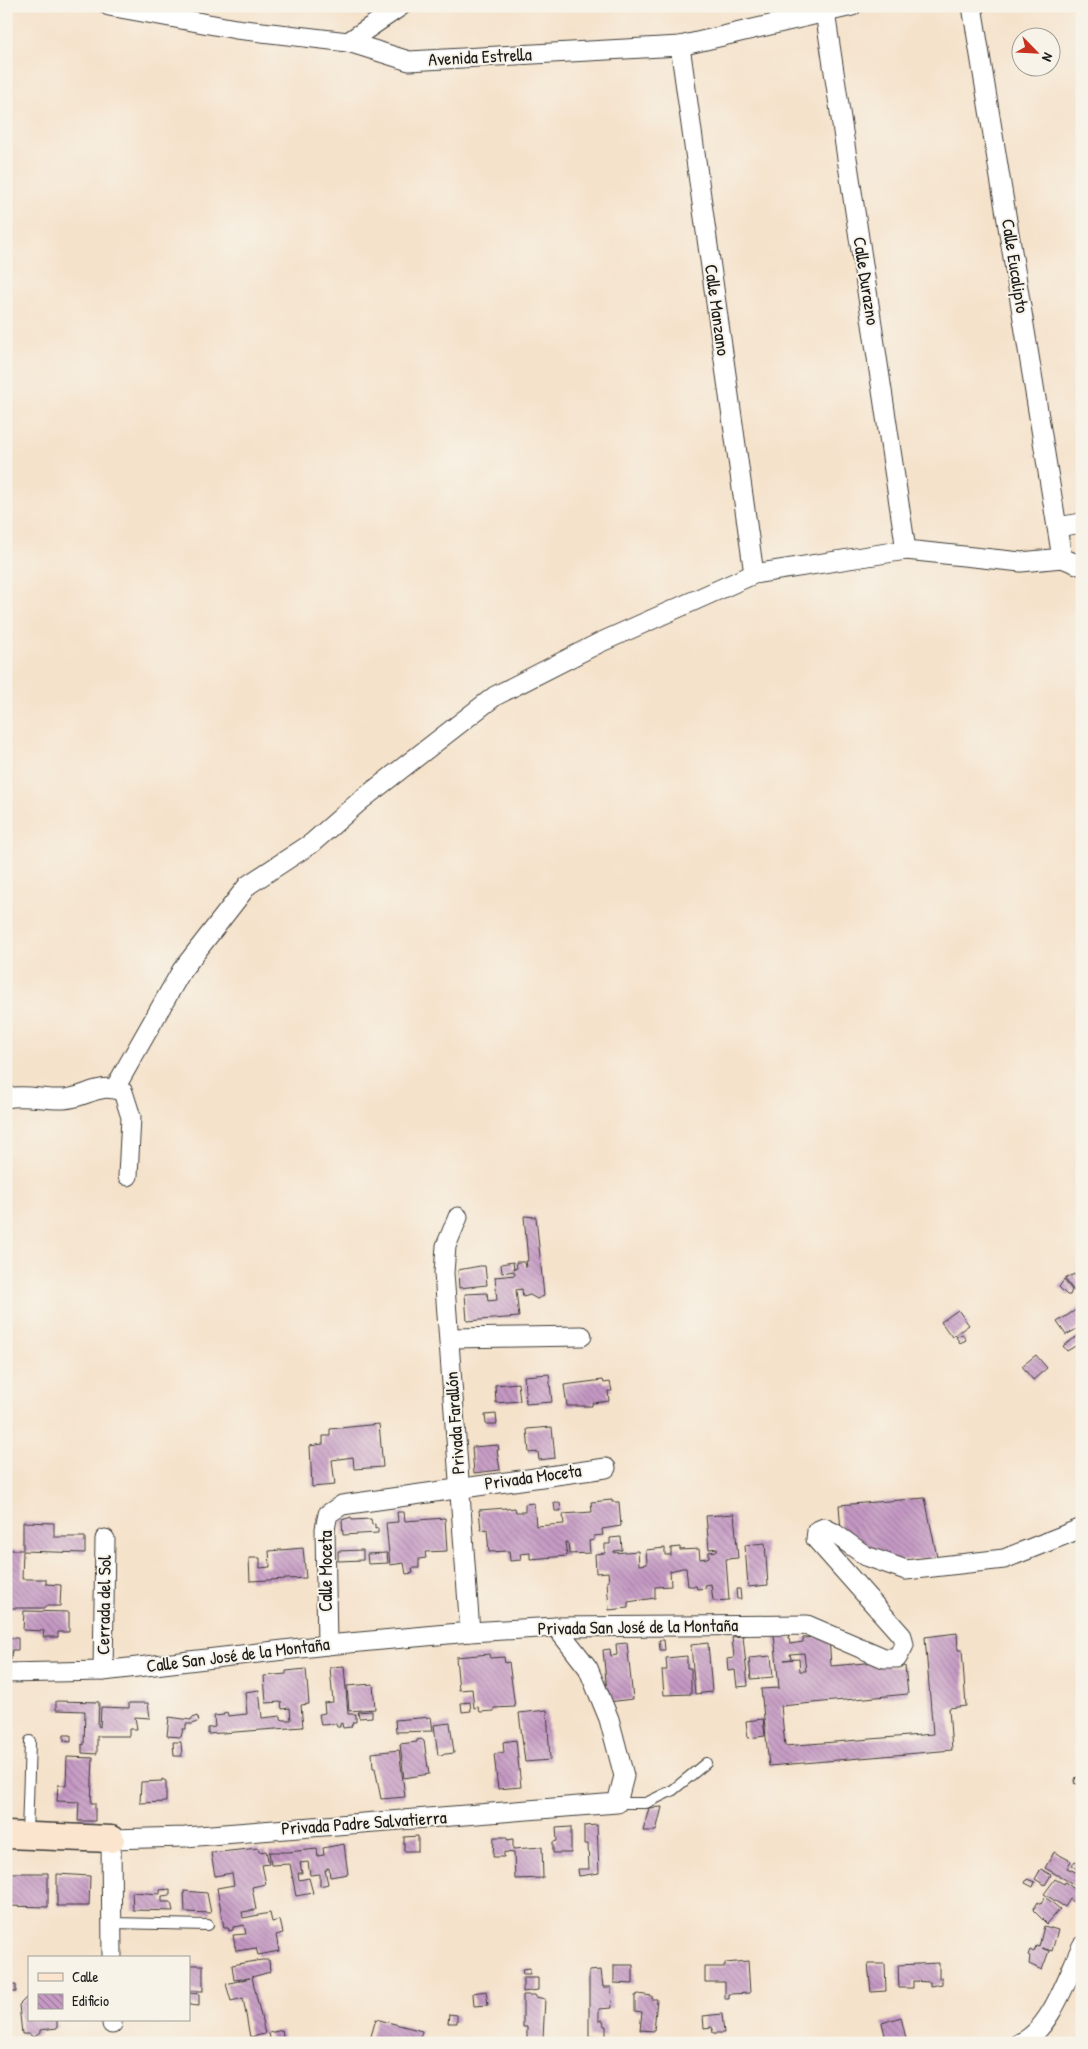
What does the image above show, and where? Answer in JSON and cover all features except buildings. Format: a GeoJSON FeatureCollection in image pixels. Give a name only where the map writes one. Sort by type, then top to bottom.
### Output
{"type":"FeatureCollection","features":[{"type":"Feature","properties":{"kind":"street","name":"Avenida Estrella"},"geometry":{"type":"LineString","coordinates":[[109,6],[236,29],[348,42],[409,61],[680,46],[852,6]]}},
{"type":"Feature","properties":{"kind":"street"},"geometry":{"type":"LineString","coordinates":[[348,42],[400,6]]}},
{"type":"Feature","properties":{"kind":"street","name":"Calle Eucalipto"},"geometry":{"type":"LineString","coordinates":[[972,6],[1062,558]]}},
{"type":"Feature","properties":{"kind":"street","name":"Calle Durazno"},"geometry":{"type":"LineString","coordinates":[[825,12],[906,550]]}},
{"type":"Feature","properties":{"kind":"street","name":"Calle Manzano"},"geometry":{"type":"LineString","coordinates":[[680,46],[754,574]]}},
{"type":"Feature","properties":{"kind":"street"},"geometry":{"type":"LineString","coordinates":[[1057,527],[1082,523]]}},
{"type":"Feature","properties":{"kind":"street"},"geometry":{"type":"LineString","coordinates":[[115,1088],[182,970],[248,885],[312,843],[360,801],[495,696],[599,643],[754,574],[906,550],[1021,562],[1062,558],[1082,566]]}},
{"type":"Feature","properties":{"kind":"street"},"geometry":{"type":"LineString","coordinates":[[6,1098],[19,1096],[65,1100],[106,1087],[115,1088],[123,1092],[131,1117],[128,1176]]}},
{"type":"Feature","properties":{"kind":"street","name":"Privada Farallón"},"geometry":{"type":"LineString","coordinates":[[458,1217],[446,1246],[444,1273],[470,1632]]}},
{"type":"Feature","properties":{"kind":"street"},"geometry":{"type":"LineString","coordinates":[[450,1338],[582,1336]]}},
{"type":"Feature","properties":{"kind":"street","name":"Privada Moceta"},"geometry":{"type":"LineString","coordinates":[[460,1487],[606,1468]]}},
{"type":"Feature","properties":{"kind":"street","name":"Calle Moceta"},"geometry":{"type":"LineString","coordinates":[[327,1645],[325,1529],[328,1514],[342,1505],[460,1487]]}},
{"type":"Feature","properties":{"kind":"street","name":"Privada San José de la Montaña"},"geometry":{"type":"LineString","coordinates":[[470,1632],[556,1627],[807,1624],[884,1658],[897,1658],[904,1645],[902,1636],[816,1540],[817,1531],[824,1528],[866,1556],[906,1570],[1004,1559],[1082,1528]]}},
{"type":"Feature","properties":{"kind":"street","name":"Cerrada del Sol"},"geometry":{"type":"LineString","coordinates":[[103,1672],[105,1539]]}},
{"type":"Feature","properties":{"kind":"street"},"geometry":{"type":"LineString","coordinates":[[556,1627],[588,1668],[609,1719],[624,1776],[618,1803]]}},
{"type":"Feature","properties":{"kind":"street","name":"Calle San José de la Montaña"},"geometry":{"type":"LineString","coordinates":[[6,1673],[103,1672],[327,1645],[470,1632]]}},
{"type":"Feature","properties":{"kind":"street","name":"Privada Padre Salvatierra"},"geometry":{"type":"LineString","coordinates":[[111,1839],[185,1837],[618,1803]]}},
{"type":"Feature","properties":{"kind":"street"},"geometry":{"type":"LineString","coordinates":[[17,1835],[111,1839],[112,1956]]}},
{"type":"Feature","properties":{"kind":"street"},"geometry":{"type":"LineString","coordinates":[[1020,2043],[1029,2039],[1048,2018],[1082,1946]]}},
{"type":"Feature","properties":{"kind":"lane"},"geometry":{"type":"LineString","coordinates":[[17,1835],[30,1741]]}},
{"type":"Feature","properties":{"kind":"lane"},"geometry":{"type":"LineString","coordinates":[[618,1803],[646,1803],[655,1799],[672,1790],[706,1763]]}},
{"type":"Feature","properties":{"kind":"lane"},"geometry":{"type":"LineString","coordinates":[[112,1923],[208,1925]]}}]}
